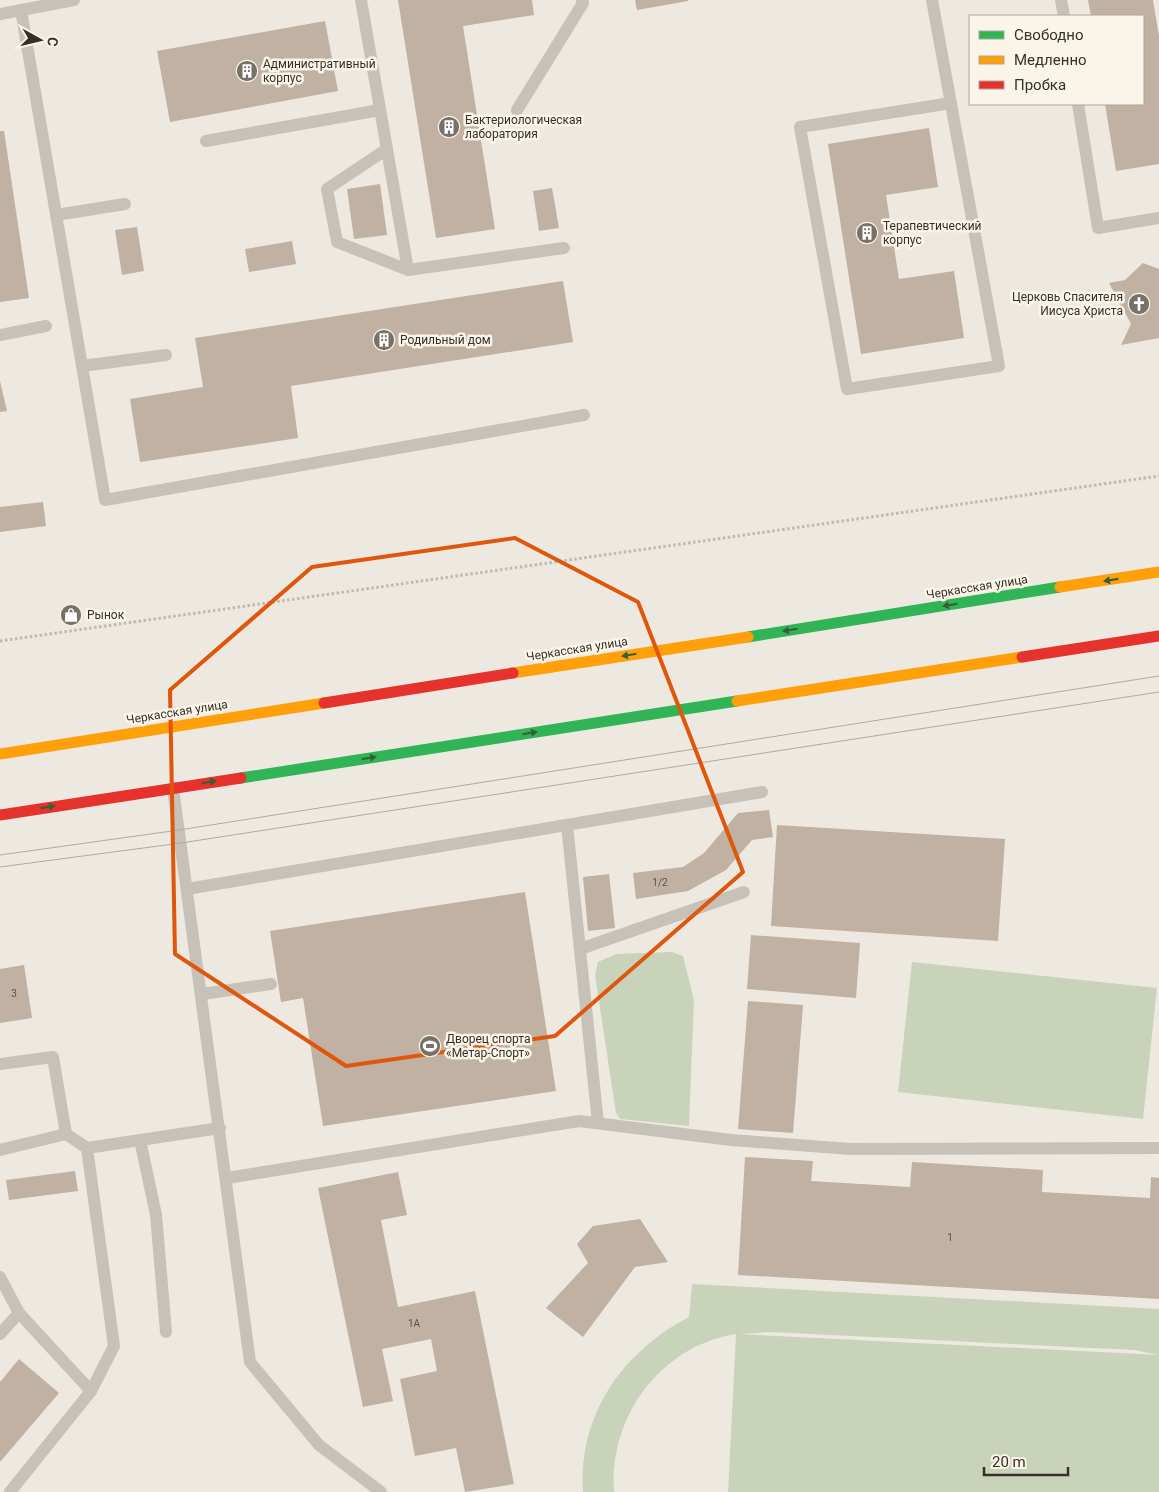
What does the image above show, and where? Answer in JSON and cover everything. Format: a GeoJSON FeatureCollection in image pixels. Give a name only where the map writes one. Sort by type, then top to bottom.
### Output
{"type":"FeatureCollection","features":[{"type":"Feature","properties":{"kind":"main road","name":"Черкасская улица"},"geometry":{"type":"LineString","coordinates":[[0,754],[1159,572]]}},
{"type":"Feature","properties":{"kind":"main road"},"geometry":{"type":"LineString","coordinates":[[0,815],[1159,636]]}},
{"type":"Feature","properties":{"kind":"lane"},"geometry":{"type":"LineString","coordinates":[[0,14],[74,0]]}},
{"type":"Feature","properties":{"kind":"lane"},"geometry":{"type":"LineString","coordinates":[[361,0],[408,270]]}},
{"type":"Feature","properties":{"kind":"lane"},"geometry":{"type":"LineString","coordinates":[[518,110],[583,3],[582,0]]}},
{"type":"Feature","properties":{"kind":"lane"},"geometry":{"type":"LineString","coordinates":[[932,0],[951,103],[999,366],[847,389],[800,127],[951,103]]}},
{"type":"Feature","properties":{"kind":"lane"},"geometry":{"type":"LineString","coordinates":[[1061,0],[1064,15]]}},
{"type":"Feature","properties":{"kind":"lane"},"geometry":{"type":"LineString","coordinates":[[21,10],[105,500],[584,415]]}},
{"type":"Feature","properties":{"kind":"lane"},"geometry":{"type":"LineString","coordinates":[[1078,105],[1098,228],[1159,218]]}},
{"type":"Feature","properties":{"kind":"lane"},"geometry":{"type":"LineString","coordinates":[[206,141],[380,110]]}},
{"type":"Feature","properties":{"kind":"lane"},"geometry":{"type":"LineString","coordinates":[[387,149],[327,189],[337,242],[408,270],[564,248]]}},
{"type":"Feature","properties":{"kind":"lane"},"geometry":{"type":"LineString","coordinates":[[56,215],[125,204]]}},
{"type":"Feature","properties":{"kind":"lane"},"geometry":{"type":"LineString","coordinates":[[0,335],[46,326]]}},
{"type":"Feature","properties":{"kind":"lane"},"geometry":{"type":"LineString","coordinates":[[82,366],[166,354]]}},
{"type":"Feature","properties":{"kind":"lane"},"geometry":{"type":"LineString","coordinates":[[173,788],[227,1178],[250,1362],[318,1445],[381,1492]]}},
{"type":"Feature","properties":{"kind":"lane"},"geometry":{"type":"LineString","coordinates":[[187,889],[762,792]]}},
{"type":"Feature","properties":{"kind":"lane"},"geometry":{"type":"LineString","coordinates":[[567,825],[598,1123]]}},
{"type":"Feature","properties":{"kind":"lane"},"geometry":{"type":"LineString","coordinates":[[580,950],[744,892]]}},
{"type":"Feature","properties":{"kind":"lane"},"geometry":{"type":"LineString","coordinates":[[202,994],[271,984]]}},
{"type":"Feature","properties":{"kind":"lane"},"geometry":{"type":"LineString","coordinates":[[0,1064],[52,1057],[66,1134],[87,1148],[220,1128]]}},
{"type":"Feature","properties":{"kind":"lane"},"geometry":{"type":"LineString","coordinates":[[227,1178],[579,1121],[731,1140],[850,1149],[1159,1148]]}},
{"type":"Feature","properties":{"kind":"lane"},"geometry":{"type":"LineString","coordinates":[[0,1150],[66,1134]]}},
{"type":"Feature","properties":{"kind":"lane"},"geometry":{"type":"LineString","coordinates":[[140,1140],[156,1215],[166,1332]]}},
{"type":"Feature","properties":{"kind":"lane"},"geometry":{"type":"LineString","coordinates":[[10,1492],[91,1391],[114,1346],[87,1148]]}},
{"type":"Feature","properties":{"kind":"lane"},"geometry":{"type":"LineString","coordinates":[[0,1277],[19,1313],[91,1391]]}},
{"type":"Feature","properties":{"kind":"lane"},"geometry":{"type":"LineString","coordinates":[[0,1334],[19,1313]]}},
{"type":"Feature","properties":{"kind":"path"},"geometry":{"type":"LineString","coordinates":[[0,640],[1159,476]]}},
{"type":"Feature","properties":{"kind":"highlighted area"},"geometry":{"type":"Polygon","coordinates":[[[515,538],[638,602],[743,872],[555,1036],[346,1066],[175,954],[170,690],[312,567],[515,538]]]}},
{"type":"Feature","properties":{"kind":"green space"},"geometry":{"type":"Polygon","coordinates":[[[672,952],[683,956],[694,1000],[689,1126],[620,1119],[616,1113],[595,975],[598,962],[616,954],[672,952]]]}},
{"type":"Feature","properties":{"kind":"green space"},"geometry":{"type":"Polygon","coordinates":[[[912,962],[1157,988],[1143,1119],[898,1092],[912,962]]]}},
{"type":"Feature","properties":{"kind":"green space"},"geometry":{"type":"Polygon","coordinates":[[[692,1284],[1159,1309],[1159,1355],[1159,1492],[728,1492],[736,1334],[709,1341],[684,1353],[663,1369],[645,1389],[630,1412],[620,1437],[615,1464],[614,1492],[583,1492],[583,1464],[588,1437],[597,1412],[609,1389],[625,1367],[643,1348],[665,1331],[689,1317],[692,1284]],[[771,1332],[739,1334],[1159,1355],[1134,1350],[771,1332]]]}},
{"type":"Feature","properties":{"kind":"building","name":"Бактериологическая лаборатория"},"geometry":{"type":"Polygon","coordinates":[[[398,0],[532,0],[534,15],[463,26],[495,229],[436,238],[398,0]]]}},
{"type":"Feature","properties":{"kind":"building"},"geometry":{"type":"Polygon","coordinates":[[[635,0],[688,0],[688,1],[637,10],[635,0]]]}},
{"type":"Feature","properties":{"kind":"building"},"geometry":{"type":"Polygon","coordinates":[[[1088,0],[1153,0],[1159,36],[1159,164],[1116,171],[1105,105],[1144,105],[1144,15],[1091,15],[1088,0]]]}},
{"type":"Feature","properties":{"kind":"building","name":"Административный корпус"},"geometry":{"type":"Polygon","coordinates":[[[325,21],[338,91],[170,122],[157,51],[325,21]]]}},
{"type":"Feature","properties":{"kind":"building","name":"Терапевтический корпус"},"geometry":{"type":"Polygon","coordinates":[[[929,128],[938,187],[886,195],[899,279],[954,271],[964,338],[861,354],[828,144],[929,128]]]}},
{"type":"Feature","properties":{"kind":"building"},"geometry":{"type":"Polygon","coordinates":[[[0,131],[4,131],[29,298],[0,302],[0,131]]]}},
{"type":"Feature","properties":{"kind":"building"},"geometry":{"type":"Polygon","coordinates":[[[380,184],[387,235],[354,239],[347,189],[380,184]]]}},
{"type":"Feature","properties":{"kind":"building"},"geometry":{"type":"Polygon","coordinates":[[[552,188],[559,228],[539,231],[533,191],[552,188]]]}},
{"type":"Feature","properties":{"kind":"building"},"geometry":{"type":"Polygon","coordinates":[[[137,227],[144,271],[122,275],[115,230],[137,227]]]}},
{"type":"Feature","properties":{"kind":"building"},"geometry":{"type":"Polygon","coordinates":[[[292,241],[296,264],[249,272],[245,249],[292,241]]]}},
{"type":"Feature","properties":{"kind":"building","name":"Церковь Спасителя Иисуса Христа"},"geometry":{"type":"Polygon","coordinates":[[[1143,263],[1159,269],[1159,338],[1121,345],[1131,324],[1109,283],[1125,280],[1143,263]]]}},
{"type":"Feature","properties":{"kind":"building","name":"Родильный дом"},"geometry":{"type":"Polygon","coordinates":[[[563,281],[573,342],[291,386],[298,438],[140,462],[130,399],[203,387],[195,338],[563,281]]]}},
{"type":"Feature","properties":{"kind":"building"},"geometry":{"type":"Polygon","coordinates":[[[0,381],[7,411],[0,412],[0,381]]]}},
{"type":"Feature","properties":{"kind":"building"},"geometry":{"type":"Polygon","coordinates":[[[43,502],[46,526],[0,532],[0,507],[43,502]]]}},
{"type":"Feature","properties":{"kind":"building"},"geometry":{"type":"Polygon","coordinates":[[[769,810],[773,837],[752,840],[726,870],[688,891],[636,899],[633,873],[683,867],[704,853],[738,813],[769,810]]]}},
{"type":"Feature","properties":{"kind":"building"},"geometry":{"type":"Polygon","coordinates":[[[777,825],[1005,839],[998,941],[771,926],[777,825]]]}},
{"type":"Feature","properties":{"kind":"building"},"geometry":{"type":"Polygon","coordinates":[[[609,874],[615,928],[588,931],[583,877],[609,874]]]}},
{"type":"Feature","properties":{"kind":"building","name":"Дворец спорта «Метар-Спорт»"},"geometry":{"type":"Polygon","coordinates":[[[525,892],[556,1091],[323,1126],[303,998],[281,1002],[270,931],[525,892]]]}},
{"type":"Feature","properties":{"kind":"building"},"geometry":{"type":"Polygon","coordinates":[[[751,935],[860,943],[856,998],[747,989],[751,935]]]}},
{"type":"Feature","properties":{"kind":"building"},"geometry":{"type":"Polygon","coordinates":[[[24,965],[32,1018],[0,1023],[0,969],[24,965]]]}},
{"type":"Feature","properties":{"kind":"building"},"geometry":{"type":"Polygon","coordinates":[[[748,1001],[803,1005],[793,1133],[738,1129],[748,1001]]]}},
{"type":"Feature","properties":{"kind":"building"},"geometry":{"type":"Polygon","coordinates":[[[745,1157],[813,1161],[811,1181],[910,1187],[912,1162],[1043,1170],[1042,1192],[1150,1198],[1151,1177],[1159,1178],[1159,1299],[738,1275],[745,1157]]]}},
{"type":"Feature","properties":{"kind":"building"},"geometry":{"type":"Polygon","coordinates":[[[75,1171],[78,1191],[9,1200],[6,1180],[75,1171]]]}},
{"type":"Feature","properties":{"kind":"building"},"geometry":{"type":"Polygon","coordinates":[[[398,1172],[407,1215],[381,1220],[398,1307],[475,1291],[514,1484],[465,1492],[456,1448],[415,1456],[400,1379],[437,1371],[431,1339],[382,1349],[393,1401],[363,1407],[318,1188],[398,1172]]]}},
{"type":"Feature","properties":{"kind":"building"},"geometry":{"type":"Polygon","coordinates":[[[640,1219],[668,1262],[635,1267],[583,1337],[546,1308],[588,1263],[577,1244],[593,1226],[640,1219]]]}},
{"type":"Feature","properties":{"kind":"building"},"geometry":{"type":"Polygon","coordinates":[[[19,1359],[59,1393],[0,1462],[0,1382],[19,1359]]]}},
{"type":"Feature","properties":{"kind":"tram line"},"geometry":{"type":"LineString","coordinates":[[0,855],[179,830],[1159,676]]}},
{"type":"Feature","properties":{"kind":"tram line"},"geometry":{"type":"LineString","coordinates":[[0,867],[181,843],[1159,692]]}},
{"type":"Feature","properties":{"kind":"traffic: fast"},"geometry":{"type":"LineString","coordinates":[[748,637],[1060,587]]}},
{"type":"Feature","properties":{"kind":"traffic: fast"},"geometry":{"type":"LineString","coordinates":[[241,778],[737,701]]}},
{"type":"Feature","properties":{"kind":"traffic: slow"},"geometry":{"type":"LineString","coordinates":[[1060,587],[1159,572]]}},
{"type":"Feature","properties":{"kind":"traffic: slow"},"geometry":{"type":"LineString","coordinates":[[513,673],[748,637]]}},
{"type":"Feature","properties":{"kind":"traffic: slow"},"geometry":{"type":"LineString","coordinates":[[737,701],[1022,657]]}},
{"type":"Feature","properties":{"kind":"traffic: slow"},"geometry":{"type":"LineString","coordinates":[[0,754],[324,703]]}},
{"type":"Feature","properties":{"kind":"traffic: jam"},"geometry":{"type":"LineString","coordinates":[[1022,657],[1159,636]]}},
{"type":"Feature","properties":{"kind":"traffic: jam"},"geometry":{"type":"LineString","coordinates":[[324,703],[513,673]]}},
{"type":"Feature","properties":{"kind":"traffic: jam"},"geometry":{"type":"LineString","coordinates":[[0,815],[241,778]]}},
{"type":"Feature","properties":{"kind":"place","name":"Административный корпус"},"geometry":{"type":"Point","coordinates":[247,71]}},
{"type":"Feature","properties":{"kind":"place","name":"Бактериологическая лаборатория"},"geometry":{"type":"Point","coordinates":[449,127]}},
{"type":"Feature","properties":{"kind":"place","name":"Терапевтический корпус"},"geometry":{"type":"Point","coordinates":[867,233]}},
{"type":"Feature","properties":{"kind":"place","name":"Церковь Спасителя Иисуса Христа"},"geometry":{"type":"Point","coordinates":[1139,304]}},
{"type":"Feature","properties":{"kind":"place","name":"Родильный дом"},"geometry":{"type":"Point","coordinates":[384,340]}},
{"type":"Feature","properties":{"kind":"place","name":"Рынок"},"geometry":{"type":"Point","coordinates":[71,615]}},
{"type":"Feature","properties":{"kind":"place","name":"Дворец спорта «Метар-Спорт»"},"geometry":{"type":"Point","coordinates":[430,1046]}}]}
